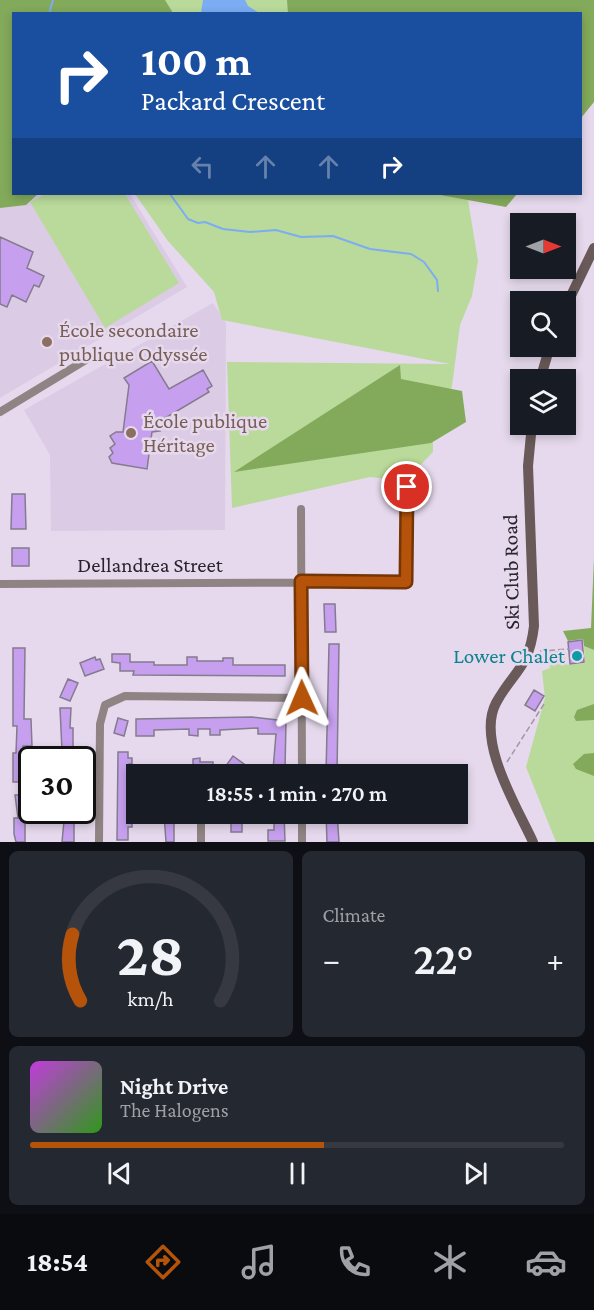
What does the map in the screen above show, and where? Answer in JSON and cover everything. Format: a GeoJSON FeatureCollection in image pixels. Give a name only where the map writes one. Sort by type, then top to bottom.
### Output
{"type":"FeatureCollection","features":[{"type":"Feature","properties":{"kind":"street"},"geometry":{"type":"LineString","coordinates":[[573,291],[594,248]]}},
{"type":"Feature","properties":{"kind":"street"},"geometry":{"type":"LineString","coordinates":[[0,412],[89,358]]}},
{"type":"Feature","properties":{"kind":"street","name":"Ski Club Road"},"geometry":{"type":"LineString","coordinates":[[531,435],[528,466],[534,626],[531,651],[496,704],[490,722],[492,745],[501,771],[533,842]]}},
{"type":"Feature","properties":{"kind":"street","name":"Dellandrea Street"},"geometry":{"type":"LineString","coordinates":[[0,584],[406,582],[407,487]]}},
{"type":"Feature","properties":{"kind":"street"},"geometry":{"type":"LineString","coordinates":[[301,509],[302,764]]}},
{"type":"Feature","properties":{"kind":"street"},"geometry":{"type":"LineString","coordinates":[[99,842],[100,724],[105,705],[126,696],[302,698]]}},
{"type":"Feature","properties":{"kind":"street"},"geometry":{"type":"LineString","coordinates":[[201,824],[201,842]]}},
{"type":"Feature","properties":{"kind":"street"},"geometry":{"type":"LineString","coordinates":[[302,824],[302,842]]}},
{"type":"Feature","properties":{"kind":"path"},"geometry":{"type":"LineString","coordinates":[[544,651],[569,649]]}},
{"type":"Feature","properties":{"kind":"path"},"geometry":{"type":"LineString","coordinates":[[501,771],[544,704]]}},
{"type":"Feature","properties":{"kind":"shaded area","name":"École secondaire publique Odyssée"},"geometry":{"type":"Polygon","coordinates":[[[23,195],[131,195],[187,287],[0,398],[0,208],[23,195]]]}},
{"type":"Feature","properties":{"kind":"shaded area","name":"École publique Héritage"},"geometry":{"type":"Polygon","coordinates":[[[213,303],[226,323],[225,530],[51,531],[50,455],[24,410],[213,303]]]}},
{"type":"Feature","properties":{"kind":"green space"},"geometry":{"type":"Polygon","coordinates":[[[0,0],[340,0],[364,12],[12,12],[0,0]]]}},
{"type":"Feature","properties":{"kind":"green space"},"geometry":{"type":"Polygon","coordinates":[[[0,0],[165,0],[172,12],[12,12],[12,195],[37,195],[26,205],[0,208],[0,0]]]}},
{"type":"Feature","properties":{"kind":"green space"},"geometry":{"type":"Polygon","coordinates":[[[287,0],[594,0],[594,102],[582,117],[582,12],[288,12],[287,0]]]}},
{"type":"Feature","properties":{"kind":"green space"},"geometry":{"type":"Polygon","coordinates":[[[43,195],[126,195],[179,283],[105,328],[30,202],[43,195]]]}},
{"type":"Feature","properties":{"kind":"green space"},"geometry":{"type":"Polygon","coordinates":[[[136,195],[467,195],[478,261],[472,296],[460,325],[452,386],[440,425],[433,436],[433,452],[405,481],[370,477],[232,508],[227,362],[450,364],[222,320],[214,292],[168,241],[136,195]]]}},
{"type":"Feature","properties":{"kind":"green space"},"geometry":{"type":"Polygon","coordinates":[[[440,195],[516,195],[506,207],[440,195]]]}},
{"type":"Feature","properties":{"kind":"green space"},"geometry":{"type":"Polygon","coordinates":[[[400,365],[401,379],[462,391],[466,422],[431,443],[234,472],[400,365]]]}},
{"type":"Feature","properties":{"kind":"green space"},"geometry":{"type":"Polygon","coordinates":[[[594,558],[594,650],[584,646],[583,639],[568,641],[563,631],[591,628],[594,558]]]}},
{"type":"Feature","properties":{"kind":"green space"},"geometry":{"type":"Polygon","coordinates":[[[584,646],[594,650],[594,842],[556,842],[526,767],[545,698],[542,671],[550,668],[549,652],[564,651],[567,665],[585,663],[584,646]]]}},
{"type":"Feature","properties":{"kind":"green space"},"geometry":{"type":"Polygon","coordinates":[[[594,704],[594,720],[576,721],[574,717],[577,710],[594,704]]]}},
{"type":"Feature","properties":{"kind":"green space"},"geometry":{"type":"Polygon","coordinates":[[[594,753],[594,776],[576,769],[573,764],[584,754],[594,753]]]}},
{"type":"Feature","properties":{"kind":"water"},"geometry":{"type":"Polygon","coordinates":[[[203,0],[245,0],[248,6],[257,12],[201,12],[203,0]]]}},
{"type":"Feature","properties":{"kind":"building"},"geometry":{"type":"Polygon","coordinates":[[[0,237],[33,252],[27,268],[44,276],[39,287],[34,285],[26,302],[12,295],[7,307],[0,304],[0,237]]]}},
{"type":"Feature","properties":{"kind":"building"},"geometry":{"type":"Polygon","coordinates":[[[152,361],[169,389],[203,370],[212,386],[207,389],[209,392],[155,424],[160,431],[152,432],[147,469],[112,463],[109,457],[113,453],[110,448],[115,444],[110,436],[116,432],[123,432],[129,385],[124,378],[152,361]]]}},
{"type":"Feature","properties":{"kind":"building"},"geometry":{"type":"Polygon","coordinates":[[[12,494],[25,494],[26,529],[11,529],[12,494]]]}},
{"type":"Feature","properties":{"kind":"building"},"geometry":{"type":"Polygon","coordinates":[[[12,548],[29,548],[29,566],[12,566],[12,548]]]}},
{"type":"Feature","properties":{"kind":"building"},"geometry":{"type":"Polygon","coordinates":[[[324,604],[335,604],[336,632],[325,632],[324,604]]]}},
{"type":"Feature","properties":{"kind":"building","name":"Lower Chalet"},"geometry":{"type":"Polygon","coordinates":[[[582,640],[584,662],[570,664],[568,642],[582,640]]]}},
{"type":"Feature","properties":{"kind":"building"},"geometry":{"type":"Polygon","coordinates":[[[329,644],[339,644],[337,764],[326,764],[329,644]]]}},
{"type":"Feature","properties":{"kind":"building"},"geometry":{"type":"Polygon","coordinates":[[[13,648],[25,648],[24,719],[31,719],[32,746],[18,746],[18,782],[13,782],[13,753],[16,753],[17,726],[13,726],[13,648]]]}},
{"type":"Feature","properties":{"kind":"building"},"geometry":{"type":"Polygon","coordinates":[[[112,654],[130,654],[130,662],[154,662],[154,665],[187,665],[187,657],[197,657],[197,661],[223,661],[223,658],[233,658],[233,665],[285,665],[285,676],[133,675],[134,671],[120,671],[120,663],[112,662],[112,654]]]}},
{"type":"Feature","properties":{"kind":"building"},"geometry":{"type":"Polygon","coordinates":[[[95,657],[96,660],[100,659],[104,669],[85,676],[80,663],[95,657]]]}},
{"type":"Feature","properties":{"kind":"building"},"geometry":{"type":"Polygon","coordinates":[[[68,679],[78,683],[70,701],[60,697],[68,679]]]}},
{"type":"Feature","properties":{"kind":"building"},"geometry":{"type":"Polygon","coordinates":[[[534,690],[544,696],[535,711],[525,705],[534,690]]]}},
{"type":"Feature","properties":{"kind":"building"},"geometry":{"type":"Polygon","coordinates":[[[60,708],[71,708],[70,728],[73,728],[73,746],[62,746],[60,708]]]}},
{"type":"Feature","properties":{"kind":"building"},"geometry":{"type":"Polygon","coordinates":[[[252,717],[286,721],[285,764],[274,764],[276,734],[258,734],[258,728],[220,730],[220,735],[210,735],[210,729],[198,729],[198,736],[189,735],[189,729],[154,730],[154,736],[136,736],[136,719],[252,717]]]}},
{"type":"Feature","properties":{"kind":"building"},"geometry":{"type":"Polygon","coordinates":[[[118,718],[128,721],[124,736],[114,733],[118,718]]]}},
{"type":"Feature","properties":{"kind":"building"},"geometry":{"type":"Polygon","coordinates":[[[118,752],[128,752],[128,758],[132,758],[132,764],[126,764],[126,824],[132,824],[132,827],[128,827],[128,840],[117,840],[118,752]]]}},
{"type":"Feature","properties":{"kind":"building"},"geometry":{"type":"Polygon","coordinates":[[[233,756],[244,764],[227,764],[233,756]]]}},
{"type":"Feature","properties":{"kind":"building"},"geometry":{"type":"Polygon","coordinates":[[[200,758],[200,762],[213,762],[213,764],[193,764],[193,759],[200,758]]]}},
{"type":"Feature","properties":{"kind":"building"},"geometry":{"type":"Polygon","coordinates":[[[15,795],[18,795],[18,818],[15,795]]]}},
{"type":"Feature","properties":{"kind":"building"},"geometry":{"type":"Polygon","coordinates":[[[14,818],[18,818],[18,824],[25,824],[25,842],[16,842],[14,818]]]}},
{"type":"Feature","properties":{"kind":"building"},"geometry":{"type":"Polygon","coordinates":[[[64,824],[74,824],[74,842],[62,842],[64,824]]]}},
{"type":"Feature","properties":{"kind":"building"},"geometry":{"type":"Polygon","coordinates":[[[165,824],[174,824],[174,842],[166,842],[165,824]]]}},
{"type":"Feature","properties":{"kind":"building"},"geometry":{"type":"Polygon","coordinates":[[[231,824],[242,824],[242,832],[231,832],[231,824]]]}},
{"type":"Feature","properties":{"kind":"building"},"geometry":{"type":"Polygon","coordinates":[[[274,824],[284,824],[285,841],[268,841],[268,830],[274,830],[274,824]]]}},
{"type":"Feature","properties":{"kind":"building"},"geometry":{"type":"Polygon","coordinates":[[[326,824],[338,824],[339,842],[327,842],[326,824]]]}},
{"type":"Feature","properties":{"kind":"waterway"},"geometry":{"type":"LineString","coordinates":[[50,12],[53,0]]}},
{"type":"Feature","properties":{"kind":"waterway"},"geometry":{"type":"LineString","coordinates":[[171,195],[188,219],[198,223],[205,222],[223,229],[250,232],[276,230],[301,237],[333,236],[370,249],[411,254],[424,262],[437,280],[438,291]]}},
{"type":"Feature","properties":{"kind":"place","name":"École secondaire publique Odyssée"},"geometry":{"type":"Point","coordinates":[47,342]}},
{"type":"Feature","properties":{"kind":"place","name":"École publique Héritage"},"geometry":{"type":"Point","coordinates":[131,433]}},
{"type":"Feature","properties":{"kind":"place","name":"Lower Chalet"},"geometry":{"type":"Point","coordinates":[577,656]}},
{"type":"Feature","properties":{"kind":"route"},"geometry":{"type":"LineString","coordinates":[[302,698],[301,581],[406,582],[407,487]]}}]}
